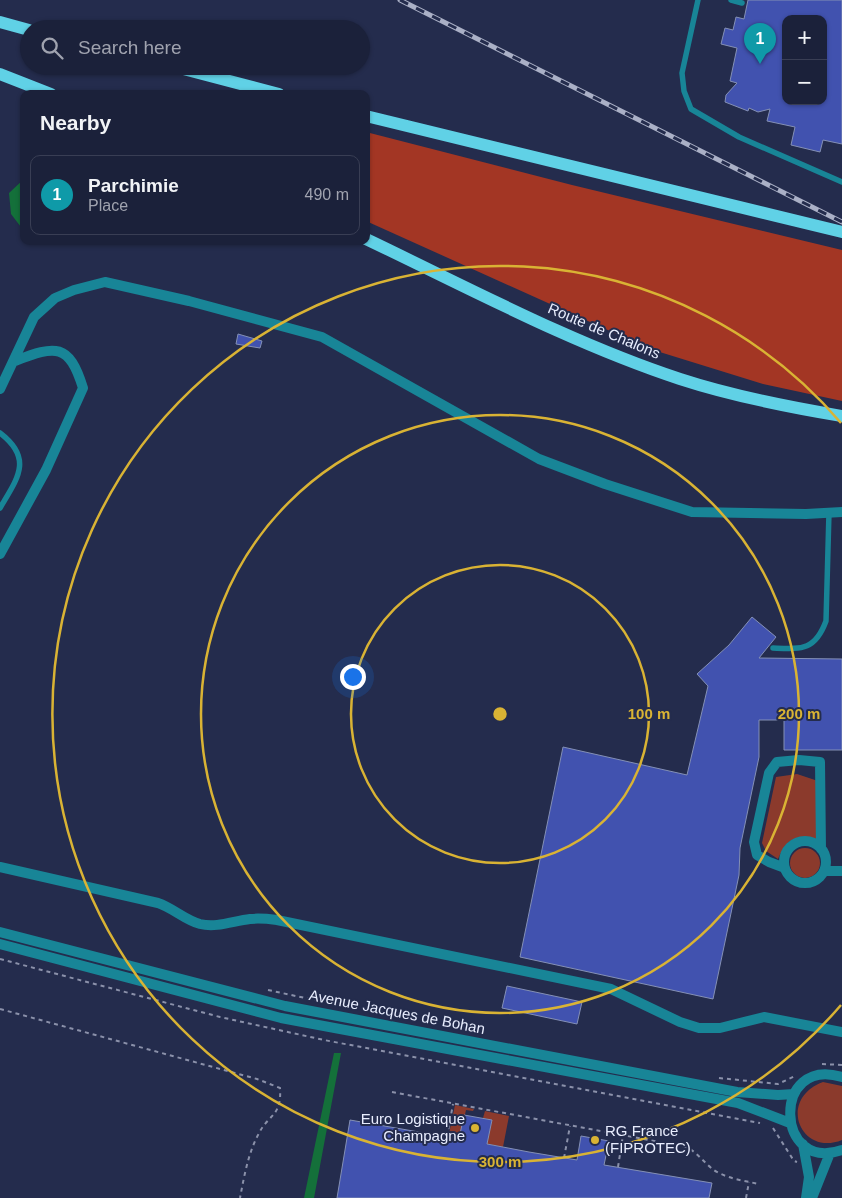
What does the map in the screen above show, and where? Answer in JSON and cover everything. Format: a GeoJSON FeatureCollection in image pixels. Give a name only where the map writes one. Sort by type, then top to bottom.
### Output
{"type":"FeatureCollection","features":[{"type":"Feature","properties":{"kind":"main road"},"geometry":{"type":"LineString","coordinates":[[0,22],[20,28]]}},
{"type":"Feature","properties":{"kind":"main road"},"geometry":{"type":"LineString","coordinates":[[0,74],[41,90]]}},
{"type":"Feature","properties":{"kind":"main road"},"geometry":{"type":"LineString","coordinates":[[206,75],[264,90]]}},
{"type":"Feature","properties":{"kind":"main road"},"geometry":{"type":"LineString","coordinates":[[370,117],[842,232]]}},
{"type":"Feature","properties":{"kind":"main road","name":"Route de Chalons"},"geometry":{"type":"LineString","coordinates":[[370,241],[622,358],[681,380],[733,394],[842,416]]}},
{"type":"Feature","properties":{"kind":"street"},"geometry":{"type":"LineString","coordinates":[[0,389],[34,317],[55,298],[74,290],[105,282],[189,301],[322,337],[539,460],[692,512],[842,512]]}},
{"type":"Feature","properties":{"kind":"street"},"geometry":{"type":"LineString","coordinates":[[0,554],[46,470],[83,388],[76,366],[64,352],[49,349],[15,360]]}},
{"type":"Feature","properties":{"kind":"street"},"geometry":{"type":"LineString","coordinates":[[785,868],[757,855],[754,842],[769,773],[777,762],[799,760],[820,762],[821,849],[826,859],[824,870],[815,881],[802,883],[790,876],[785,868],[786,854],[796,844],[809,842],[821,849]]}},
{"type":"Feature","properties":{"kind":"street"},"geometry":{"type":"LineString","coordinates":[[0,867],[158,903],[170,907],[200,924],[222,924],[252,918],[277,920],[610,989],[680,1022],[699,1028],[720,1028],[764,1017],[842,1032]]}},
{"type":"Feature","properties":{"kind":"street"},"geometry":{"type":"LineString","coordinates":[[824,870],[842,871]]}},
{"type":"Feature","properties":{"kind":"street","name":"Avenue Jacques de Bohan"},"geometry":{"type":"LineString","coordinates":[[0,932],[285,1006],[737,1092],[778,1095],[794,1094]]}},
{"type":"Feature","properties":{"kind":"street","name":"Avenue Jacques de Bohan"},"geometry":{"type":"LineString","coordinates":[[0,944],[281,1018],[738,1103],[790,1123]]}},
{"type":"Feature","properties":{"kind":"street"},"geometry":{"type":"LineString","coordinates":[[842,1077],[819,1075],[809,1079],[794,1094],[789,1109],[793,1132],[803,1144],[815,1151],[830,1153],[842,1150]]}},
{"type":"Feature","properties":{"kind":"street"},"geometry":{"type":"LineString","coordinates":[[803,1144],[808,1164],[806,1198]]}},
{"type":"Feature","properties":{"kind":"street"},"geometry":{"type":"LineString","coordinates":[[812,1198],[830,1153]]}},
{"type":"Feature","properties":{"kind":"lane"},"geometry":{"type":"LineString","coordinates":[[698,0],[682,73],[684,91],[691,109],[739,137],[842,182]]}},
{"type":"Feature","properties":{"kind":"lane"},"geometry":{"type":"LineString","coordinates":[[731,0],[742,3]]}},
{"type":"Feature","properties":{"kind":"lane"},"geometry":{"type":"LineString","coordinates":[[0,433],[20,455],[21,467],[18,477],[0,508]]}},
{"type":"Feature","properties":{"kind":"lane"},"geometry":{"type":"LineString","coordinates":[[773,648],[799,649],[807,647],[821,634],[826,621],[829,512]]}},
{"type":"Feature","properties":{"kind":"path"},"geometry":{"type":"LineString","coordinates":[[0,959],[220,1017],[324,1040],[763,1123]]}},
{"type":"Feature","properties":{"kind":"path"},"geometry":{"type":"LineString","coordinates":[[263,989],[320,1002]]}},
{"type":"Feature","properties":{"kind":"path"},"geometry":{"type":"LineString","coordinates":[[0,1009],[257,1079],[280,1088],[281,1101],[271,1120],[259,1133],[248,1160],[240,1198]]}},
{"type":"Feature","properties":{"kind":"path"},"geometry":{"type":"LineString","coordinates":[[816,1067],[822,1064],[842,1065]]}},
{"type":"Feature","properties":{"kind":"path"},"geometry":{"type":"LineString","coordinates":[[719,1078],[778,1084],[803,1071]]}},
{"type":"Feature","properties":{"kind":"path"},"geometry":{"type":"LineString","coordinates":[[392,1092],[686,1147],[695,1151],[716,1171],[732,1178],[759,1184]]}},
{"type":"Feature","properties":{"kind":"path"},"geometry":{"type":"LineString","coordinates":[[446,1137],[453,1104]]}},
{"type":"Feature","properties":{"kind":"path"},"geometry":{"type":"LineString","coordinates":[[564,1158],[570,1125]]}},
{"type":"Feature","properties":{"kind":"path"},"geometry":{"type":"LineString","coordinates":[[771,1125],[794,1161],[808,1164]]}},
{"type":"Feature","properties":{"kind":"path"},"geometry":{"type":"LineString","coordinates":[[618,1167],[623,1135]]}},
{"type":"Feature","properties":{"kind":"path"},"geometry":{"type":"LineString","coordinates":[[746,1198],[749,1182]]}},
{"type":"Feature","properties":{"kind":"shaded area"},"geometry":{"type":"Polygon","coordinates":[[[370,133],[572,185],[842,250],[842,401],[763,384],[650,349],[370,223],[370,133]]]}},
{"type":"Feature","properties":{"kind":"shaded area"},"geometry":{"type":"Polygon","coordinates":[[[20,183],[20,226],[11,214],[9,193],[20,183]]]}},
{"type":"Feature","properties":{"kind":"shaded area"},"geometry":{"type":"Polygon","coordinates":[[[797,774],[818,781],[818,840],[804,837],[793,839],[785,846],[778,859],[766,851],[762,843],[776,777],[797,774]]]}},
{"type":"Feature","properties":{"kind":"shaded area"},"geometry":{"type":"Polygon","coordinates":[[[805,848],[811,849],[819,857],[819,869],[811,877],[805,878],[799,877],[791,869],[790,863],[791,857],[799,849],[805,848]]]}},
{"type":"Feature","properties":{"kind":"shaded area"},"geometry":{"type":"Polygon","coordinates":[[[334,1053],[341,1053],[314,1198],[304,1198],[334,1053]]]}},
{"type":"Feature","properties":{"kind":"shaded area"},"geometry":{"type":"Polygon","coordinates":[[[823,1082],[842,1086],[842,1140],[827,1143],[815,1140],[805,1134],[799,1124],[798,1112],[801,1101],[809,1090],[823,1082]]]}},
{"type":"Feature","properties":{"kind":"shaded area"},"geometry":{"type":"Polygon","coordinates":[[[455,1105],[474,1109],[473,1111],[466,1110],[460,1136],[449,1134],[455,1105]]]}},
{"type":"Feature","properties":{"kind":"shaded area"},"geometry":{"type":"Polygon","coordinates":[[[485,1111],[509,1116],[503,1147],[487,1144],[492,1120],[483,1118],[485,1111]]]}},
{"type":"Feature","properties":{"kind":"building"},"geometry":{"type":"Polygon","coordinates":[[[748,0],[842,0],[842,144],[823,140],[820,152],[791,145],[795,127],[767,121],[770,109],[758,112],[749,108],[748,111],[725,102],[726,95],[737,83],[730,81],[737,48],[721,44],[725,28],[733,30],[736,17],[744,19],[748,0]]]}},
{"type":"Feature","properties":{"kind":"building"},"geometry":{"type":"Polygon","coordinates":[[[238,334],[262,341],[260,348],[236,344],[238,334]]]}},
{"type":"Feature","properties":{"kind":"building"},"geometry":{"type":"Polygon","coordinates":[[[752,617],[776,637],[759,658],[842,659],[842,750],[784,750],[784,720],[759,720],[759,757],[740,848],[739,875],[713,999],[520,957],[563,747],[687,775],[708,686],[697,674],[729,645],[752,617]]]}},
{"type":"Feature","properties":{"kind":"building"},"geometry":{"type":"Polygon","coordinates":[[[507,986],[582,1002],[577,1024],[502,1008],[507,986]]]}},
{"type":"Feature","properties":{"kind":"building"},"geometry":{"type":"Polygon","coordinates":[[[464,1115],[492,1120],[487,1144],[529,1152],[577,1160],[581,1136],[609,1141],[604,1165],[712,1183],[709,1198],[337,1198],[350,1120],[459,1139],[464,1115]]]}},
{"type":"Feature","properties":{"kind":"railway"},"geometry":{"type":"LineString","coordinates":[[400,0],[842,222]]}},
{"type":"Feature","properties":{"kind":"place","name":"Parchimie"},"geometry":{"type":"Point","coordinates":[760,64]}},
{"type":"Feature","properties":{"kind":"place","name":"Euro Logistique Champagne"},"geometry":{"type":"Point","coordinates":[475,1128]}},
{"type":"Feature","properties":{"kind":"place","name":"RG France (FIPROTEC)"},"geometry":{"type":"Point","coordinates":[595,1140]}}]}
